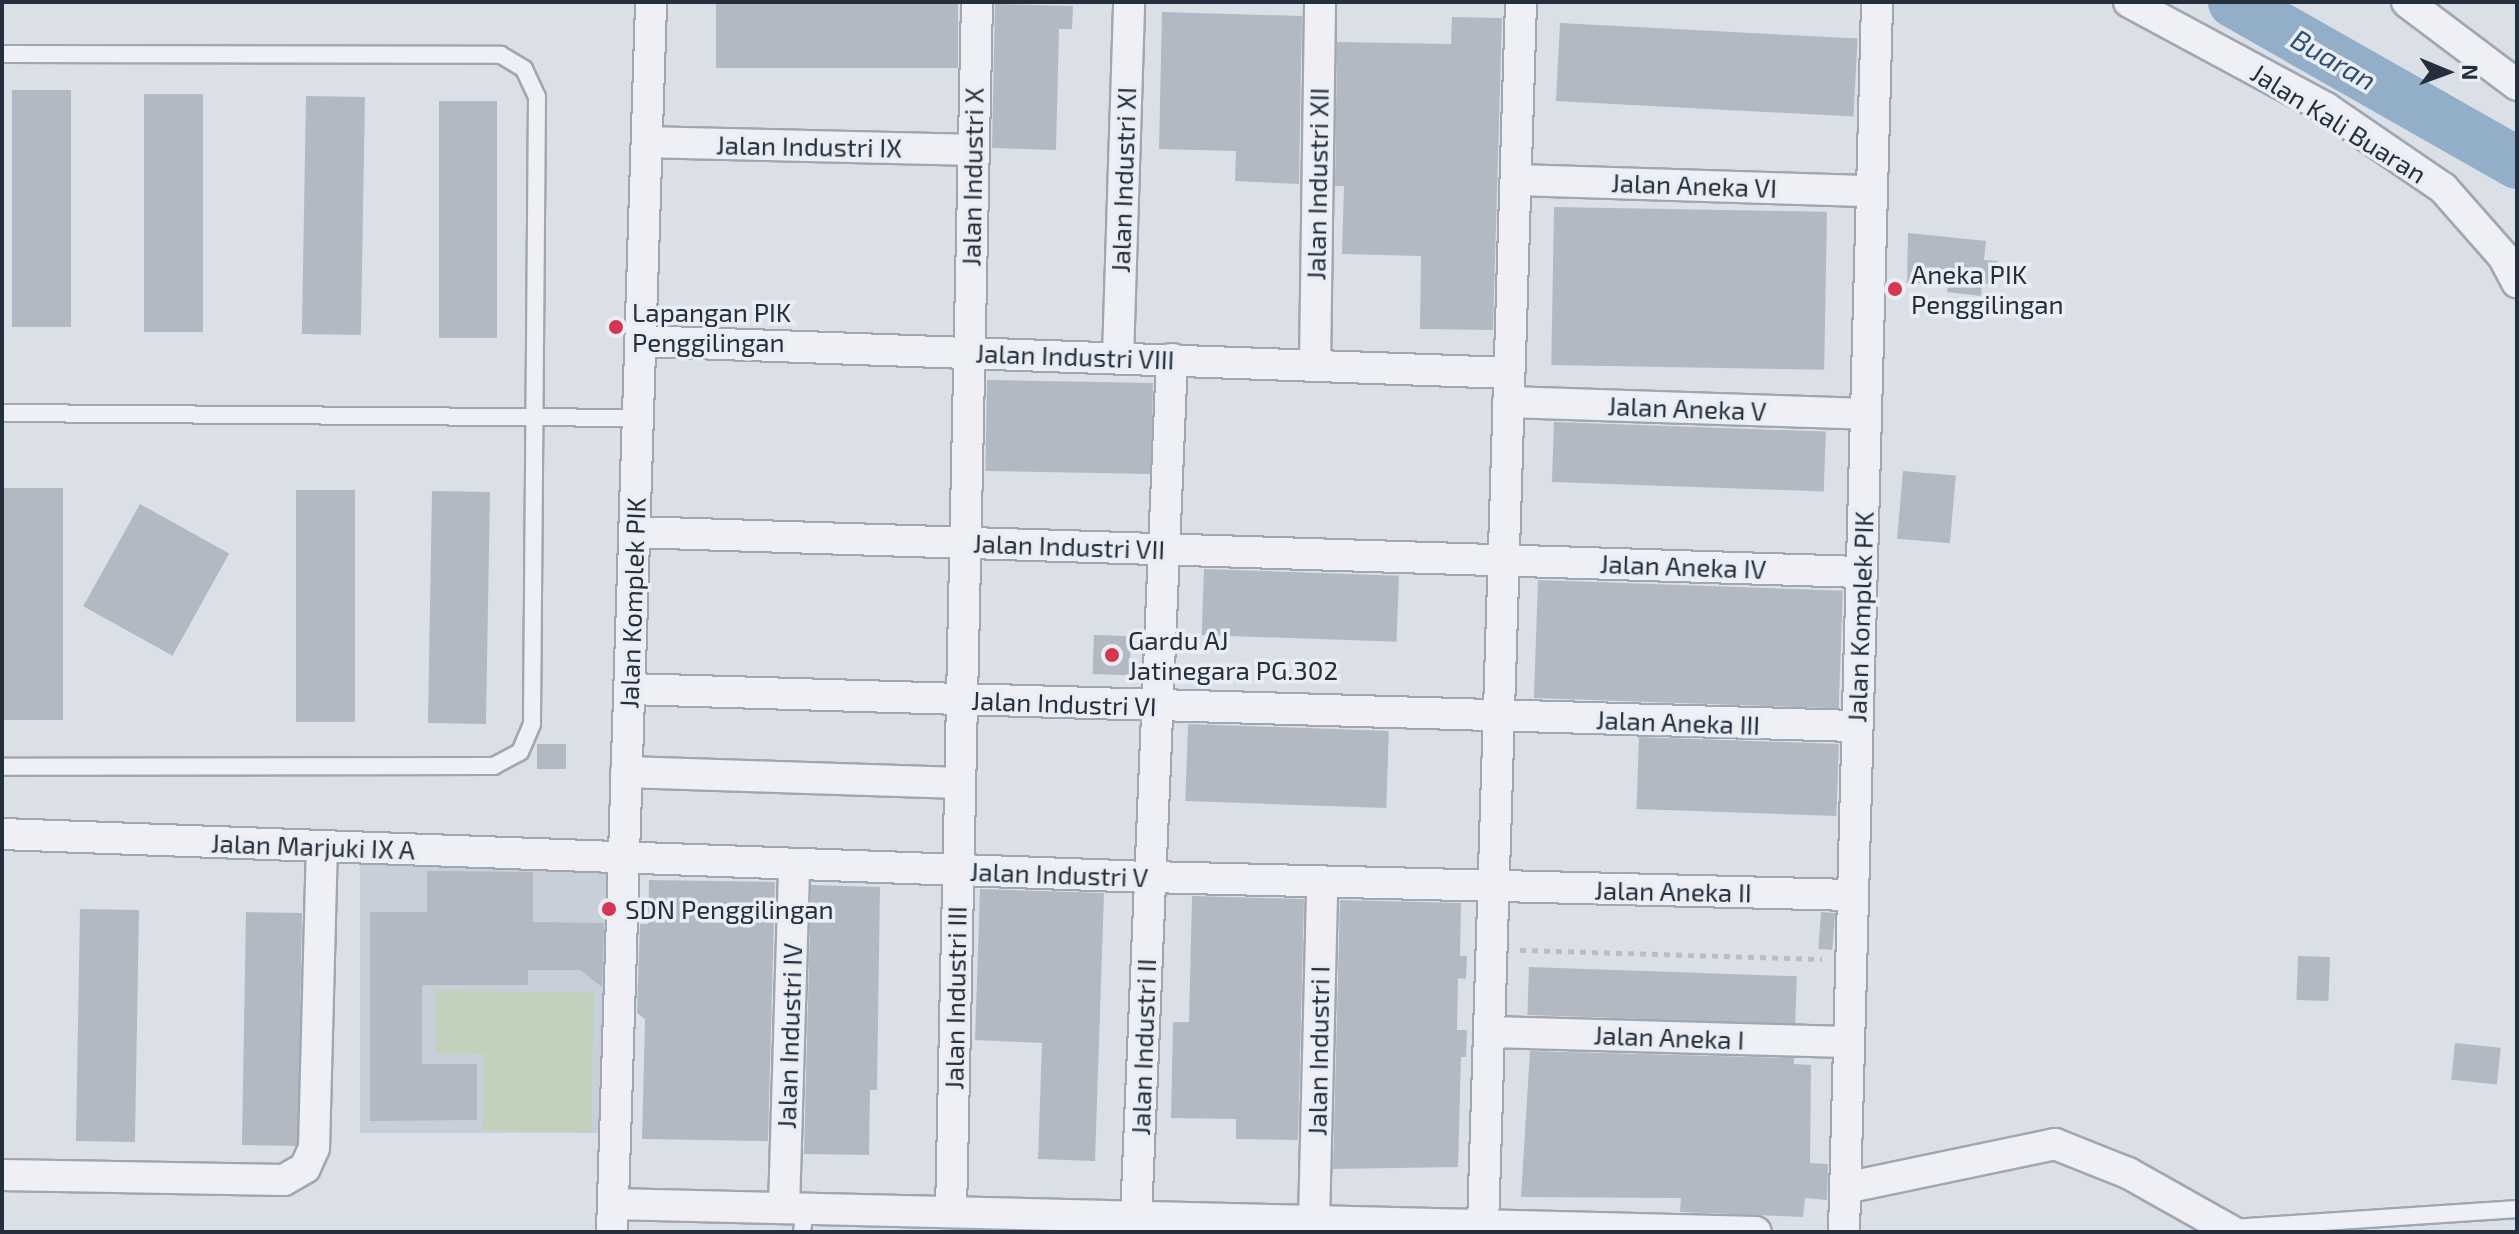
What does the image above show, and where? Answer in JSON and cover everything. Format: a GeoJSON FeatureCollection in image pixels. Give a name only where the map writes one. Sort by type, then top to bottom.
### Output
{"type":"FeatureCollection","features":[{"type":"Feature","properties":{"kind":"street","name":"Jalan Komplek PIK"},"geometry":{"type":"LineString","coordinates":[[651,2],[612,1218],[797,1216],[910,1222],[951,1212],[1024,1223],[1314,1221],[1483,1229],[1756,1232]]}},
{"type":"Feature","properties":{"kind":"street","name":"Jalan Industri X"},"geometry":{"type":"LineString","coordinates":[[968,351],[977,2]]}},
{"type":"Feature","properties":{"kind":"street","name":"Jalan Industri XI"},"geometry":{"type":"LineString","coordinates":[[1118,357],[1129,2]]}},
{"type":"Feature","properties":{"kind":"street","name":"Jalan Industri XII"},"geometry":{"type":"LineString","coordinates":[[1315,365],[1320,2]]}},
{"type":"Feature","properties":{"kind":"street"},"geometry":{"type":"LineString","coordinates":[[1483,1229],[1521,2]]}},
{"type":"Feature","properties":{"kind":"street","name":"Jalan Komplek PIK"},"geometry":{"type":"LineString","coordinates":[[1844,1232],[1877,2]]}},
{"type":"Feature","properties":{"kind":"street","name":"Jalan Kali Buaran"},"geometry":{"type":"LineString","coordinates":[[2129,2],[2326,108],[2443,188],[2503,256],[2517,282]]}},
{"type":"Feature","properties":{"kind":"street"},"geometry":{"type":"LineString","coordinates":[[2407,2],[2517,85]]}},
{"type":"Feature","properties":{"kind":"street","name":"Jalan Industri IX"},"geometry":{"type":"LineString","coordinates":[[647,142],[972,150]]}},
{"type":"Feature","properties":{"kind":"street","name":"Jalan Aneka VI"},"geometry":{"type":"LineString","coordinates":[[1516,180],[1872,191]]}},
{"type":"Feature","properties":{"kind":"street","name":"Jalan Industri VIII"},"geometry":{"type":"LineString","coordinates":[[640,341],[1315,365],[1509,388]]}},
{"type":"Feature","properties":{"kind":"street","name":"Jalan Industri III"},"geometry":{"type":"LineString","coordinates":[[951,1212],[968,351]]}},
{"type":"Feature","properties":{"kind":"street"},"geometry":{"type":"LineString","coordinates":[[1150,877],[1172,359]]}},
{"type":"Feature","properties":{"kind":"street","name":"Jalan Aneka V"},"geometry":{"type":"LineString","coordinates":[[1509,388],[1866,414]]}},
{"type":"Feature","properties":{"kind":"street","name":"Jalan Industri VII"},"geometry":{"type":"LineString","coordinates":[[634,532],[1504,561]]}},
{"type":"Feature","properties":{"kind":"street","name":"Jalan Aneka IV"},"geometry":{"type":"LineString","coordinates":[[1504,561],[1861,572]]}},
{"type":"Feature","properties":{"kind":"street","name":"Jalan Industri VI"},"geometry":{"type":"LineString","coordinates":[[629,689],[1499,716]]}},
{"type":"Feature","properties":{"kind":"street","name":"Jalan Aneka III"},"geometry":{"type":"LineString","coordinates":[[1499,716],[1857,726]]}},
{"type":"Feature","properties":{"kind":"street"},"geometry":{"type":"LineString","coordinates":[[626,772],[960,783]]}},
{"type":"Feature","properties":{"kind":"street","name":"Jalan Marjuki IX A"},"geometry":{"type":"LineString","coordinates":[[2,834],[623,857]]}},
{"type":"Feature","properties":{"kind":"street"},"geometry":{"type":"LineString","coordinates":[[2,1175],[284,1180],[305,1168],[314,1148],[322,846]]}},
{"type":"Feature","properties":{"kind":"street","name":"Jalan Industri V"},"geometry":{"type":"LineString","coordinates":[[623,857],[1494,888]]}},
{"type":"Feature","properties":{"kind":"street","name":"Jalan Industri IV"},"geometry":{"type":"LineString","coordinates":[[794,864],[797,1216]]}},
{"type":"Feature","properties":{"kind":"street","name":"Jalan Industri II"},"geometry":{"type":"LineString","coordinates":[[1125,1222],[1150,877]]}},
{"type":"Feature","properties":{"kind":"street","name":"Jalan Industri I"},"geometry":{"type":"LineString","coordinates":[[1314,1221],[1322,882]]}},
{"type":"Feature","properties":{"kind":"street","name":"Jalan Aneka II"},"geometry":{"type":"LineString","coordinates":[[1494,888],[1853,895]]}},
{"type":"Feature","properties":{"kind":"street","name":"Jalan Aneka I"},"geometry":{"type":"LineString","coordinates":[[1489,1032],[1849,1042]]}},
{"type":"Feature","properties":{"kind":"street"},"geometry":{"type":"LineString","coordinates":[[1845,1188],[2055,1144],[2128,1173],[2233,1230]]}},
{"type":"Feature","properties":{"kind":"lane"},"geometry":{"type":"LineString","coordinates":[[2,54],[501,55],[524,69],[537,97],[532,416],[532,724],[520,752],[494,766],[2,767]]}},
{"type":"Feature","properties":{"kind":"lane"},"geometry":{"type":"LineString","coordinates":[[2,413],[637,418]]}},
{"type":"Feature","properties":{"kind":"lane"},"geometry":{"type":"LineString","coordinates":[[2233,1230],[2517,1209]]}},
{"type":"Feature","properties":{"kind":"path"},"geometry":{"type":"LineString","coordinates":[[1492,949],[1851,960]]}},
{"type":"Feature","properties":{"kind":"shaded area"},"geometry":{"type":"Polygon","coordinates":[[[360,865],[620,865],[620,1133],[360,1133],[360,865]]]}},
{"type":"Feature","properties":{"kind":"green space"},"geometry":{"type":"Polygon","coordinates":[[[437,990],[594,993],[591,1132],[483,1130],[485,1054],[436,1053],[437,990]]]}},
{"type":"Feature","properties":{"kind":"building"},"geometry":{"type":"Polygon","coordinates":[[[716,2],[958,2],[958,68],[716,68],[716,2]]]}},
{"type":"Feature","properties":{"kind":"building"},"geometry":{"type":"Polygon","coordinates":[[[995,4],[1073,6],[1072,29],[1059,29],[1056,150],[992,148],[995,4]]]}},
{"type":"Feature","properties":{"kind":"building"},"geometry":{"type":"Polygon","coordinates":[[[1162,12],[1302,16],[1299,184],[1235,181],[1236,151],[1159,149],[1162,12]]]}},
{"type":"Feature","properties":{"kind":"building"},"geometry":{"type":"Polygon","coordinates":[[[1452,17],[1502,18],[1493,330],[1420,329],[1421,256],[1342,254],[1344,186],[1335,186],[1337,42],[1451,44],[1452,17]]]}},
{"type":"Feature","properties":{"kind":"building"},"geometry":{"type":"Polygon","coordinates":[[[1560,23],[1858,39],[1854,116],[1556,101],[1560,23]]]}},
{"type":"Feature","properties":{"kind":"building"},"geometry":{"type":"Polygon","coordinates":[[[12,90],[71,90],[71,327],[12,327],[12,90]]]}},
{"type":"Feature","properties":{"kind":"building"},"geometry":{"type":"Polygon","coordinates":[[[144,94],[203,94],[203,332],[144,332],[144,94]]]}},
{"type":"Feature","properties":{"kind":"building"},"geometry":{"type":"Polygon","coordinates":[[[306,96],[365,97],[361,335],[302,334],[306,96]]]}},
{"type":"Feature","properties":{"kind":"building"},"geometry":{"type":"Polygon","coordinates":[[[439,101],[497,101],[497,338],[439,338],[439,101]]]}},
{"type":"Feature","properties":{"kind":"building"},"geometry":{"type":"Polygon","coordinates":[[[1554,207],[1827,212],[1824,370],[1551,365],[1554,207]]]}},
{"type":"Feature","properties":{"kind":"building"},"geometry":{"type":"Polygon","coordinates":[[[1908,233],[1986,241],[1984,260],[1998,261],[1996,284],[1982,283],[1981,296],[1947,292],[1948,283],[1907,283],[1908,233]]]}},
{"type":"Feature","properties":{"kind":"building"},"geometry":{"type":"Polygon","coordinates":[[[987,380],[1153,383],[1151,474],[985,471],[987,380]]]}},
{"type":"Feature","properties":{"kind":"building"},"geometry":{"type":"Polygon","coordinates":[[[1554,422],[1826,431],[1824,491],[1552,482],[1554,422]]]}},
{"type":"Feature","properties":{"kind":"building"},"geometry":{"type":"Polygon","coordinates":[[[1903,471],[1956,476],[1950,543],[1897,539],[1903,471]]]}},
{"type":"Feature","properties":{"kind":"building"},"geometry":{"type":"Polygon","coordinates":[[[4,488],[63,488],[63,720],[4,720],[4,488]]]}},
{"type":"Feature","properties":{"kind":"building"},"geometry":{"type":"Polygon","coordinates":[[[296,490],[355,490],[355,722],[296,722],[296,490]]]}},
{"type":"Feature","properties":{"kind":"building"},"geometry":{"type":"Polygon","coordinates":[[[432,491],[490,492],[486,724],[428,723],[432,491]]]}},
{"type":"Feature","properties":{"kind":"building"},"geometry":{"type":"Polygon","coordinates":[[[140,504],[229,553],[172,656],[83,606],[140,504]]]}},
{"type":"Feature","properties":{"kind":"building"},"geometry":{"type":"Polygon","coordinates":[[[1204,569],[1399,576],[1397,642],[1202,635],[1204,569]]]}},
{"type":"Feature","properties":{"kind":"building"},"geometry":{"type":"Polygon","coordinates":[[[1538,580],[1843,591],[1839,709],[1534,698],[1538,580]]]}},
{"type":"Feature","properties":{"kind":"building","name":"Gardu AJ Jatinegara PG.302"},"geometry":{"type":"Polygon","coordinates":[[[1094,635],[1131,636],[1130,675],[1093,674],[1094,635]]]}},
{"type":"Feature","properties":{"kind":"building"},"geometry":{"type":"Polygon","coordinates":[[[1188,724],[1389,731],[1386,808],[1185,801],[1188,724]]]}},
{"type":"Feature","properties":{"kind":"building"},"geometry":{"type":"Polygon","coordinates":[[[1639,737],[1839,744],[1836,816],[1636,809],[1639,737]]]}},
{"type":"Feature","properties":{"kind":"building"},"geometry":{"type":"Polygon","coordinates":[[[537,744],[566,744],[566,769],[537,769],[537,744]]]}},
{"type":"Feature","properties":{"kind":"building"},"geometry":{"type":"Polygon","coordinates":[[[427,871],[533,872],[533,922],[604,923],[602,987],[580,970],[528,970],[528,985],[422,985],[422,1064],[477,1064],[477,1120],[370,1121],[370,912],[427,912],[427,871]]]}},
{"type":"Feature","properties":{"kind":"building"},"geometry":{"type":"Polygon","coordinates":[[[649,880],[775,882],[768,1141],[642,1139],[645,1019],[637,1013],[640,924],[648,924],[649,880]]]}},
{"type":"Feature","properties":{"kind":"building"},"geometry":{"type":"Polygon","coordinates":[[[811,885],[880,887],[877,1090],[870,1090],[869,1155],[804,1154],[811,885]]]}},
{"type":"Feature","properties":{"kind":"building"},"geometry":{"type":"Polygon","coordinates":[[[980,889],[1104,893],[1095,1161],[1038,1159],[1042,1043],[975,1040],[980,889]]]}},
{"type":"Feature","properties":{"kind":"building"},"geometry":{"type":"Polygon","coordinates":[[[1192,896],[1304,899],[1298,1140],[1236,1139],[1236,1119],[1171,1118],[1173,1022],[1189,1022],[1192,896]]]}},
{"type":"Feature","properties":{"kind":"building"},"geometry":{"type":"Polygon","coordinates":[[[1340,900],[1461,903],[1460,956],[1467,956],[1466,979],[1458,978],[1457,1030],[1467,1030],[1466,1057],[1461,1057],[1458,1167],[1333,1169],[1340,900]]]}},
{"type":"Feature","properties":{"kind":"building"},"geometry":{"type":"Polygon","coordinates":[[[80,909],[139,910],[135,1142],[76,1141],[80,909]]]}},
{"type":"Feature","properties":{"kind":"building"},"geometry":{"type":"Polygon","coordinates":[[[246,912],[302,913],[298,1146],[242,1145],[246,912]]]}},
{"type":"Feature","properties":{"kind":"building"},"geometry":{"type":"Polygon","coordinates":[[[1821,912],[1835,913],[1832,950],[1818,949],[1821,912]]]}},
{"type":"Feature","properties":{"kind":"building"},"geometry":{"type":"Polygon","coordinates":[[[2298,956],[2330,957],[2328,1001],[2296,1000],[2298,956]]]}},
{"type":"Feature","properties":{"kind":"building"},"geometry":{"type":"Polygon","coordinates":[[[1529,967],[1797,976],[1795,1024],[1527,1015],[1529,967]]]}},
{"type":"Feature","properties":{"kind":"building"},"geometry":{"type":"Polygon","coordinates":[[[2455,1043],[2501,1048],[2497,1085],[2451,1080],[2455,1043]]]}},
{"type":"Feature","properties":{"kind":"building"},"geometry":{"type":"Polygon","coordinates":[[[1530,1051],[1794,1058],[1794,1064],[1811,1065],[1810,1163],[1828,1164],[1827,1200],[1805,1198],[1803,1217],[1680,1212],[1681,1198],[1521,1197],[1530,1051]]]}},
{"type":"Feature","properties":{"kind":"waterway","name":"Buaran"},"geometry":{"type":"LineString","coordinates":[[2234,2],[2517,163]]}},
{"type":"Feature","properties":{"kind":"place","name":"Aneka PIK Penggilingan"},"geometry":{"type":"Point","coordinates":[1895,289]}},
{"type":"Feature","properties":{"kind":"place","name":"Lapangan PIK Penggilingan"},"geometry":{"type":"Point","coordinates":[616,327]}},
{"type":"Feature","properties":{"kind":"place","name":"Gardu AJ Jatinegara PG.302"},"geometry":{"type":"Point","coordinates":[1112,655]}},
{"type":"Feature","properties":{"kind":"place","name":"SDN Penggilingan"},"geometry":{"type":"Point","coordinates":[609,909]}}]}
